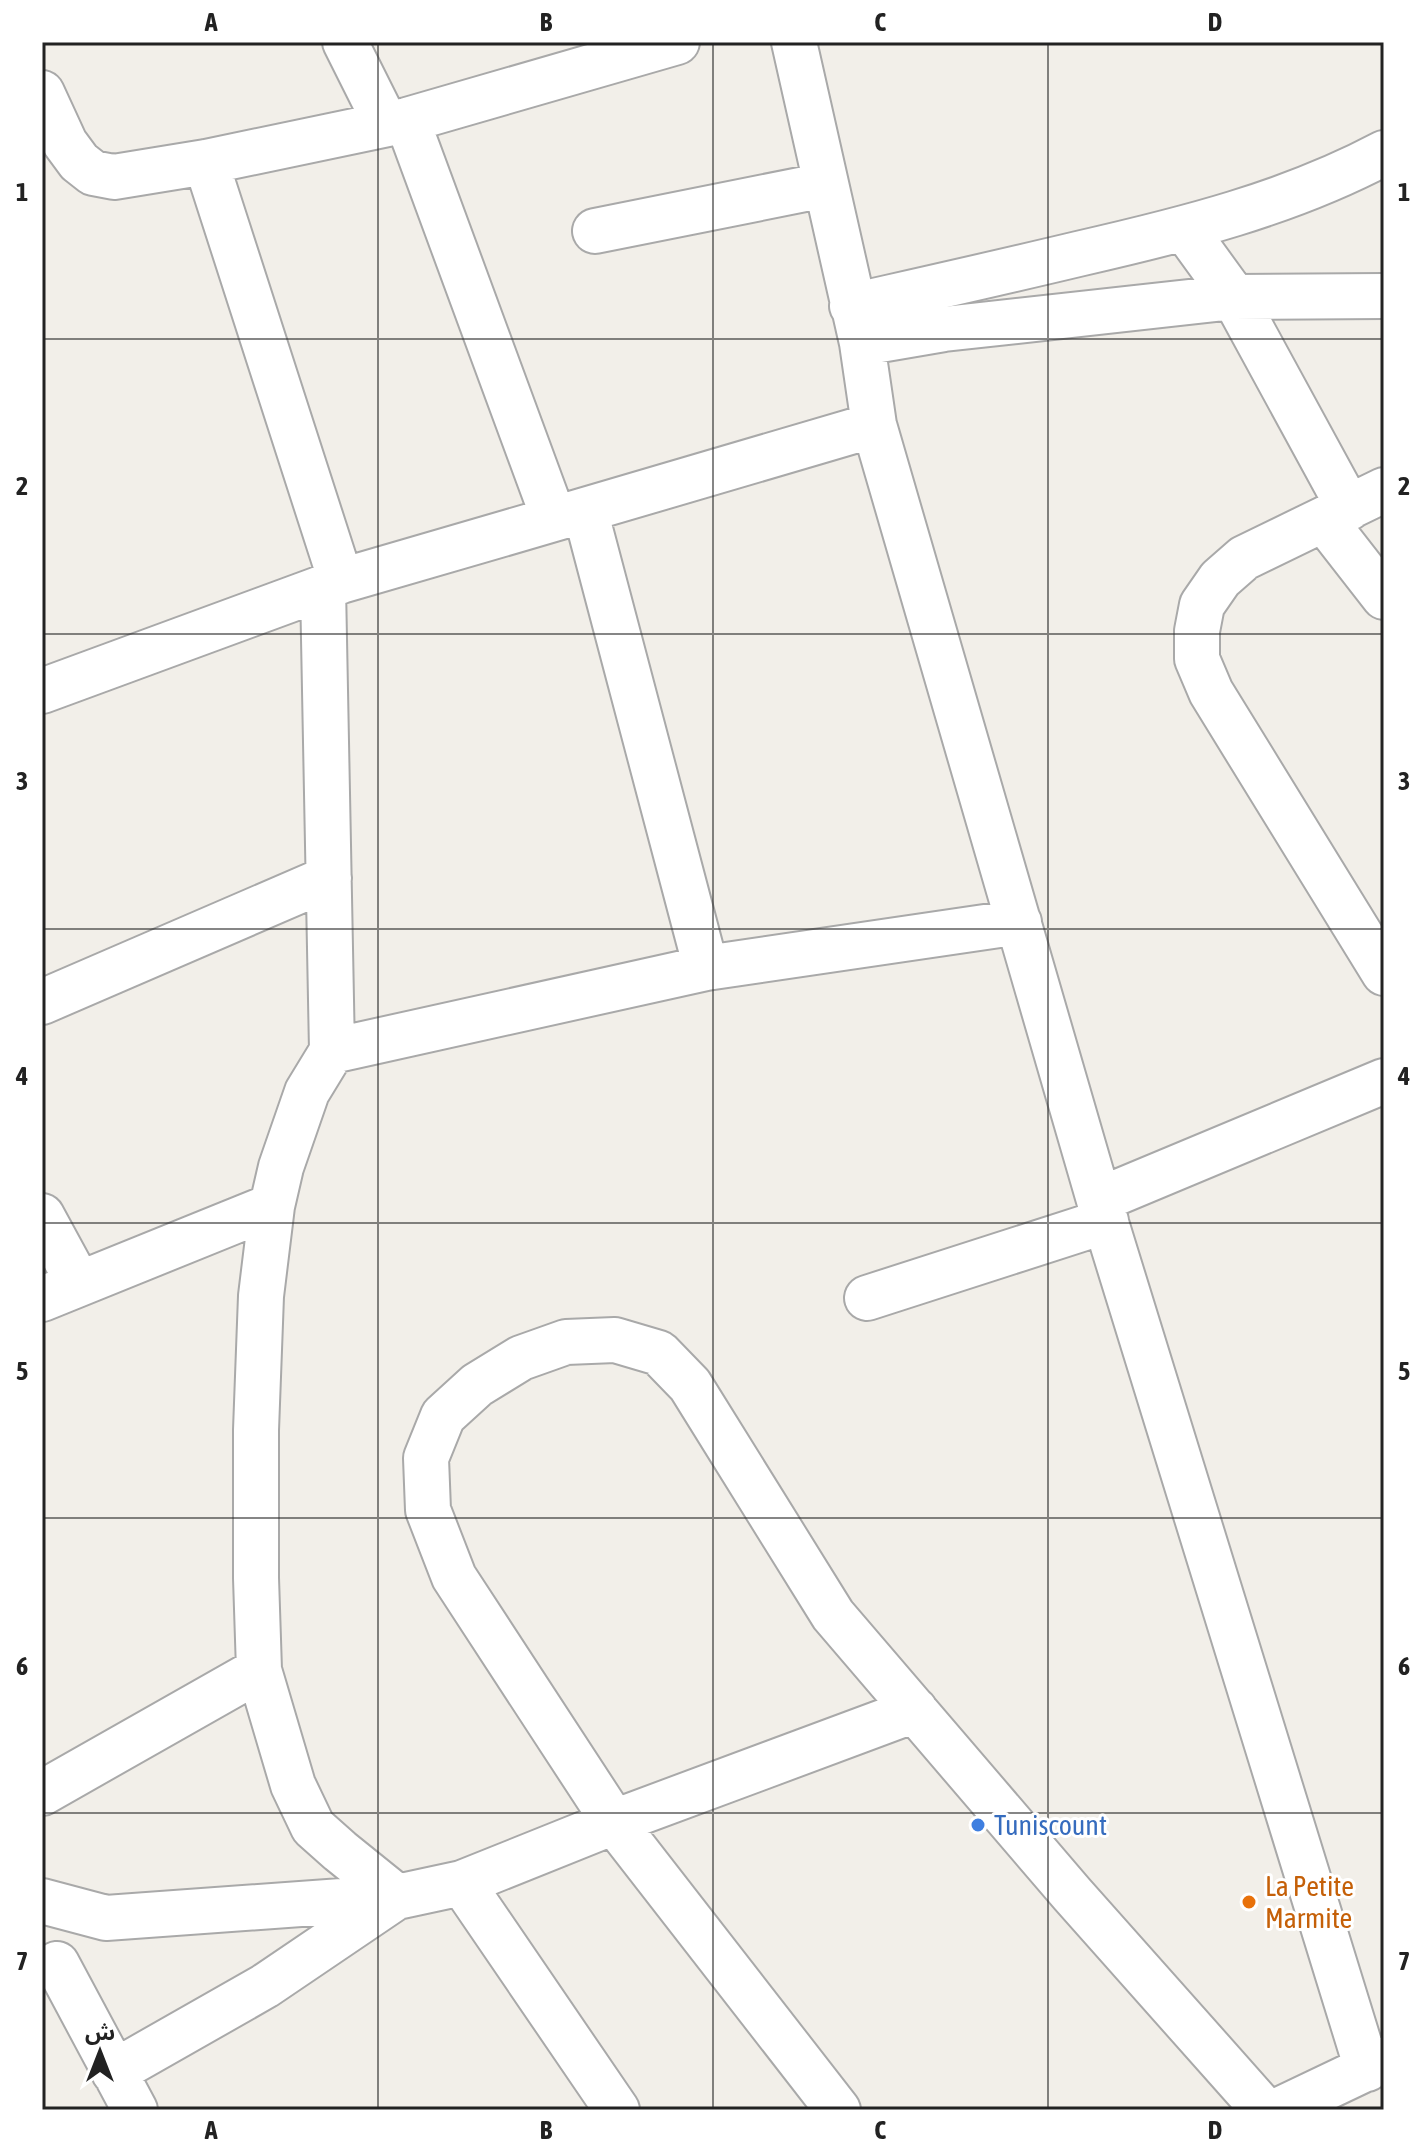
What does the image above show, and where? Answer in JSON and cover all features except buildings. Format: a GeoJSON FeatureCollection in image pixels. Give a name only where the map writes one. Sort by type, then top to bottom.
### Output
{"type":"FeatureCollection","features":[{"type":"Feature","properties":{"kind":"street"},"geometry":{"type":"LineString","coordinates":[[345,42],[396,122],[569,514],[706,968]]}},
{"type":"Feature","properties":{"kind":"street"},"geometry":{"type":"LineString","coordinates":[[42,93],[65,143],[79,162],[93,173],[114,177],[206,162],[396,122],[677,42]]}},
{"type":"Feature","properties":{"kind":"street"},"geometry":{"type":"LineString","coordinates":[[794,42],[857,325],[874,425],[1102,1210],[1376,2064],[1279,2110]]}},
{"type":"Feature","properties":{"kind":"street"},"geometry":{"type":"LineString","coordinates":[[857,325],[1232,215],[1305,191],[1384,153]]}},
{"type":"Feature","properties":{"kind":"street"},"geometry":{"type":"LineString","coordinates":[[206,162],[332,584],[329,878],[332,1051],[307,1092],[293,1130],[272,1206],[261,1296],[256,1430],[259,1670],[293,1785],[313,1827],[397,1897]]}},
{"type":"Feature","properties":{"kind":"street"},"geometry":{"type":"LineString","coordinates":[[595,231],[825,185]]}},
{"type":"Feature","properties":{"kind":"street"},"geometry":{"type":"LineString","coordinates":[[1184,228],[1234,297],[1352,506],[1384,597]]}},
{"type":"Feature","properties":{"kind":"street"},"geometry":{"type":"LineString","coordinates":[[857,325],[944,329],[1234,297],[1384,296]]}},
{"type":"Feature","properties":{"kind":"street"},"geometry":{"type":"LineString","coordinates":[[42,691],[332,584],[874,425]]}},
{"type":"Feature","properties":{"kind":"street"},"geometry":{"type":"LineString","coordinates":[[1352,506],[1244,558],[1220,579],[1202,605],[1197,631],[1197,659],[1211,692],[1384,973]]}},
{"type":"Feature","properties":{"kind":"street"},"geometry":{"type":"LineString","coordinates":[[42,1002],[329,878]]}},
{"type":"Feature","properties":{"kind":"street"},"geometry":{"type":"LineString","coordinates":[[332,1051],[706,968],[1019,922]]}},
{"type":"Feature","properties":{"kind":"street"},"geometry":{"type":"LineString","coordinates":[[867,1298],[1102,1210],[1384,1081]]}},
{"type":"Feature","properties":{"kind":"street"},"geometry":{"type":"LineString","coordinates":[[42,1216],[61,1291],[272,1206]]}},
{"type":"Feature","properties":{"kind":"street"},"geometry":{"type":"LineString","coordinates":[[838,2110],[614,1822],[454,1577],[428,1510],[426,1458],[443,1416],[477,1385],[521,1358],[566,1342],[615,1340],[659,1353],[690,1385],[833,1615],[1072,1894],[1264,2110]]}},
{"type":"Feature","properties":{"kind":"street"},"geometry":{"type":"LineString","coordinates":[[42,1793],[259,1670]]}},
{"type":"Feature","properties":{"kind":"street"},"geometry":{"type":"LineString","coordinates":[[42,1901],[106,1918],[397,1897],[462,1883],[614,1822],[915,1710]]}},
{"type":"Feature","properties":{"kind":"street"},"geometry":{"type":"LineString","coordinates":[[462,1883],[617,2110]]}},
{"type":"Feature","properties":{"kind":"street"},"geometry":{"type":"LineString","coordinates":[[114,2072],[265,1986],[397,1897]]}},
{"type":"Feature","properties":{"kind":"street"},"geometry":{"type":"LineString","coordinates":[[106,1918],[94,1937],[49,1967],[135,2110]]}},
{"type":"Feature","properties":{"kind":"place","name":"Tuniscount"},"geometry":{"type":"Point","coordinates":[978,1825]}},
{"type":"Feature","properties":{"kind":"place","name":"La Petite Marmite"},"geometry":{"type":"Point","coordinates":[1249,1902]}}]}
